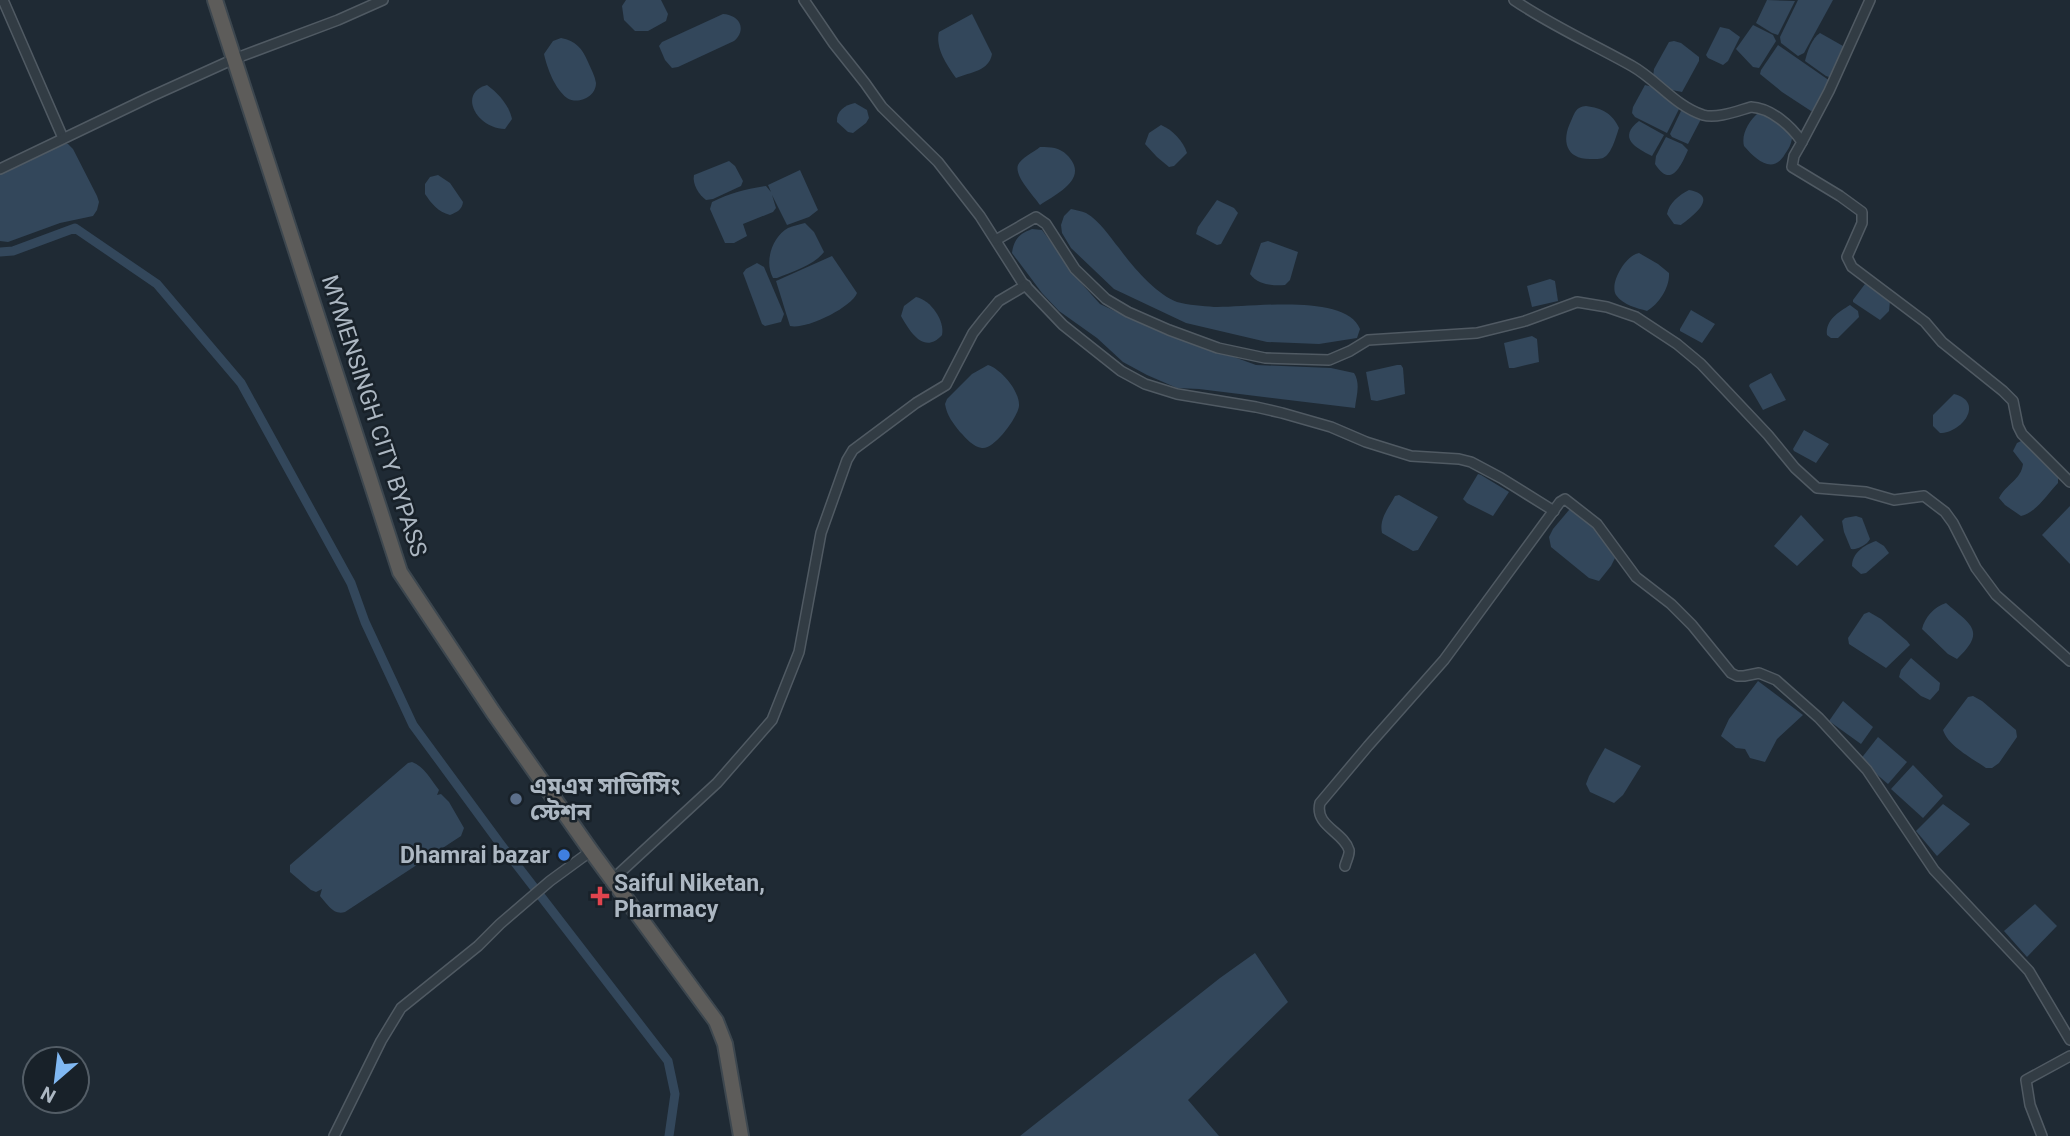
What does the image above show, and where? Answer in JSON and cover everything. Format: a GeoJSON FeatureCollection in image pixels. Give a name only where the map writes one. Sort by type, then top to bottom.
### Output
{"type":"FeatureCollection","features":[{"type":"Feature","properties":{"kind":"highway","name":"MYMENSINGH CITY BYPASS"},"geometry":{"type":"LineString","coordinates":[[215,0],[400,572],[591,852],[716,1021],[726,1044],[741,1136]]}},
{"type":"Feature","properties":{"kind":"street"},"geometry":{"type":"LineString","coordinates":[[4,0],[63,138]]}},
{"type":"Feature","properties":{"kind":"street"},"geometry":{"type":"LineString","coordinates":[[0,169],[234,59],[383,0]]}},
{"type":"Feature","properties":{"kind":"street"},"geometry":{"type":"LineString","coordinates":[[804,0],[882,107],[938,162],[980,216],[1026,285],[1063,325],[1121,371],[1145,384],[1177,394],[1282,413],[1331,427],[1366,442],[1411,456],[1471,462],[1554,511]]}},
{"type":"Feature","properties":{"kind":"street"},"geometry":{"type":"LineString","coordinates":[[1514,0],[1580,40],[1635,67],[1662,91],[1700,113],[1711,116],[1751,107],[1763,109],[1782,122],[1802,142]]}},
{"type":"Feature","properties":{"kind":"street"},"geometry":{"type":"LineString","coordinates":[[1870,0],[1791,167],[1858,208],[1863,215],[1862,223],[1847,257],[1852,267],[1925,323],[1942,342],[2003,391],[2013,401],[2022,434],[2070,482]]}},
{"type":"Feature","properties":{"kind":"street"},"geometry":{"type":"LineString","coordinates":[[996,240],[1036,217],[1046,224],[1075,269],[1106,299],[1169,330],[1218,348],[1265,358],[1329,360],[1368,340],[1477,333],[1525,321],[1577,302],[1607,307],[1636,317],[1701,364],[1816,488],[1866,492],[1894,500],[1924,496],[1945,512],[1962,538],[1976,568],[1996,596],[2070,661]]}},
{"type":"Feature","properties":{"kind":"street"},"geometry":{"type":"LineString","coordinates":[[612,880],[716,783],[772,720],[799,652],[821,533],[853,450],[916,403],[946,385],[973,333],[984,319],[999,301],[1026,285]]}},
{"type":"Feature","properties":{"kind":"street"},"geometry":{"type":"LineString","coordinates":[[1345,866],[1348,847],[1325,823],[1319,813],[1320,803],[1444,660],[1560,502],[1565,499],[1597,524],[1636,577],[1678,611],[1731,673],[1737,676],[1759,673],[1776,680],[1819,718],[1867,770],[1934,870],[2029,971],[2070,1040]]}},
{"type":"Feature","properties":{"kind":"street"},"geometry":{"type":"LineString","coordinates":[[334,1136],[381,1041],[401,1008],[478,946],[550,881],[591,852]]}},
{"type":"Feature","properties":{"kind":"street"},"geometry":{"type":"LineString","coordinates":[[2042,1136],[2030,1105],[2026,1080],[2070,1056]]}},
{"type":"Feature","properties":{"kind":"water"},"geometry":{"type":"Polygon","coordinates":[[[626,0],[661,0],[668,14],[666,21],[648,31],[635,31],[624,20],[622,6],[626,0]]]}},
{"type":"Feature","properties":{"kind":"water"},"geometry":{"type":"Polygon","coordinates":[[[1767,0],[1795,1],[1778,35],[1756,23],[1767,0]]]}},
{"type":"Feature","properties":{"kind":"water"},"geometry":{"type":"Polygon","coordinates":[[[1798,0],[1833,0],[1804,53],[1798,56],[1781,43],[1780,37],[1798,0]]]}},
{"type":"Feature","properties":{"kind":"water"},"geometry":{"type":"Polygon","coordinates":[[[723,14],[734,17],[740,24],[738,37],[672,68],[659,46],[662,42],[723,14]]]}},
{"type":"Feature","properties":{"kind":"water"},"geometry":{"type":"Polygon","coordinates":[[[972,14],[992,54],[983,67],[956,78],[940,50],[939,32],[972,14]]]}},
{"type":"Feature","properties":{"kind":"water"},"geometry":{"type":"Polygon","coordinates":[[[1753,25],[1773,35],[1776,41],[1759,68],[1753,67],[1736,49],[1753,25]]]}},
{"type":"Feature","properties":{"kind":"water"},"geometry":{"type":"Polygon","coordinates":[[[1720,27],[1729,29],[1740,37],[1728,61],[1723,65],[1706,55],[1720,27]]]}},
{"type":"Feature","properties":{"kind":"water"},"geometry":{"type":"Polygon","coordinates":[[[1820,33],[1843,46],[1844,50],[1832,78],[1805,61],[1812,42],[1820,33]]]}},
{"type":"Feature","properties":{"kind":"water"},"geometry":{"type":"Polygon","coordinates":[[[561,38],[578,46],[593,72],[595,88],[590,96],[581,100],[567,98],[549,72],[544,54],[553,41],[561,38]]]}},
{"type":"Feature","properties":{"kind":"water"},"geometry":{"type":"Polygon","coordinates":[[[1674,41],[1699,57],[1682,92],[1672,90],[1653,77],[1654,69],[1669,42],[1674,41]]]}},
{"type":"Feature","properties":{"kind":"water"},"geometry":{"type":"Polygon","coordinates":[[[1778,45],[1830,81],[1816,110],[1811,111],[1760,74],[1778,45]]]}},
{"type":"Feature","properties":{"kind":"water"},"geometry":{"type":"Polygon","coordinates":[[[487,85],[511,114],[512,119],[505,129],[486,123],[474,110],[473,95],[487,85]]]}},
{"type":"Feature","properties":{"kind":"water"},"geometry":{"type":"Polygon","coordinates":[[[1645,85],[1653,87],[1680,107],[1667,133],[1632,113],[1645,85]]]}},
{"type":"Feature","properties":{"kind":"water"},"geometry":{"type":"Polygon","coordinates":[[[855,103],[867,110],[869,118],[853,133],[837,122],[837,118],[842,109],[855,103]]]}},
{"type":"Feature","properties":{"kind":"water"},"geometry":{"type":"Polygon","coordinates":[[[1586,106],[1606,112],[1619,128],[1611,149],[1602,158],[1576,156],[1571,153],[1566,142],[1568,128],[1575,113],[1586,106]]]}},
{"type":"Feature","properties":{"kind":"water"},"geometry":{"type":"Polygon","coordinates":[[[1683,109],[1700,118],[1688,144],[1670,134],[1683,109]]]}},
{"type":"Feature","properties":{"kind":"water"},"geometry":{"type":"Polygon","coordinates":[[[1758,113],[1778,121],[1792,138],[1786,152],[1775,164],[1764,163],[1744,146],[1746,128],[1758,113]]]}},
{"type":"Feature","properties":{"kind":"water"},"geometry":{"type":"Polygon","coordinates":[[[1639,121],[1664,135],[1652,156],[1635,146],[1629,137],[1639,121]]]}},
{"type":"Feature","properties":{"kind":"water"},"geometry":{"type":"Polygon","coordinates":[[[1161,125],[1177,136],[1187,153],[1174,166],[1169,167],[1145,144],[1149,133],[1161,125]]]}},
{"type":"Feature","properties":{"kind":"water"},"geometry":{"type":"Polygon","coordinates":[[[1666,137],[1682,144],[1688,150],[1679,168],[1671,175],[1666,175],[1655,164],[1666,137]]]}},
{"type":"Feature","properties":{"kind":"water"},"geometry":{"type":"Polygon","coordinates":[[[64,143],[73,149],[97,196],[97,210],[93,216],[60,223],[8,242],[0,241],[0,172],[64,143]]]}},
{"type":"Feature","properties":{"kind":"water"},"geometry":{"type":"Polygon","coordinates":[[[1040,147],[1064,152],[1073,163],[1075,171],[1063,190],[1040,205],[1019,175],[1018,165],[1040,147]]]}},
{"type":"Feature","properties":{"kind":"water"},"geometry":{"type":"Polygon","coordinates":[[[729,161],[743,181],[741,186],[706,200],[697,189],[694,175],[729,161]]]}},
{"type":"Feature","properties":{"kind":"water"},"geometry":{"type":"Polygon","coordinates":[[[800,170],[818,210],[809,217],[787,225],[772,195],[776,208],[773,212],[743,224],[747,236],[734,243],[725,243],[710,209],[712,202],[759,187],[766,186],[771,192],[768,185],[800,170]]]}},
{"type":"Feature","properties":{"kind":"water"},"geometry":{"type":"Polygon","coordinates":[[[438,175],[450,183],[463,202],[457,212],[450,215],[432,204],[425,194],[425,184],[430,177],[438,175]]]}},
{"type":"Feature","properties":{"kind":"water"},"geometry":{"type":"Polygon","coordinates":[[[1689,190],[1703,197],[1701,206],[1681,225],[1674,224],[1667,214],[1668,210],[1675,200],[1689,190]]]}},
{"type":"Feature","properties":{"kind":"water"},"geometry":{"type":"Polygon","coordinates":[[[1217,200],[1234,208],[1238,213],[1221,244],[1217,245],[1196,234],[1217,200]]]}},
{"type":"Feature","properties":{"kind":"water"},"geometry":{"type":"Polygon","coordinates":[[[1071,209],[1086,213],[1096,220],[1145,279],[1177,302],[1214,307],[1294,304],[1336,310],[1351,317],[1360,329],[1357,338],[1319,344],[1267,342],[1186,323],[1114,289],[1071,248],[1062,233],[1061,225],[1064,216],[1071,209]]]}},
{"type":"Feature","properties":{"kind":"water"},"geometry":{"type":"Polygon","coordinates":[[[805,223],[814,232],[824,252],[802,268],[773,278],[769,265],[771,250],[778,237],[788,228],[805,223]]]}},
{"type":"Feature","properties":{"kind":"water"},"geometry":{"type":"Polygon","coordinates":[[[1032,229],[1042,230],[1100,304],[1138,322],[1256,365],[1331,368],[1354,373],[1358,386],[1355,408],[1177,388],[1123,362],[1097,338],[1059,311],[1012,253],[1018,238],[1032,229]]]}},
{"type":"Feature","properties":{"kind":"water"},"geometry":{"type":"Polygon","coordinates":[[[1268,241],[1298,252],[1290,280],[1285,285],[1261,283],[1250,274],[1261,243],[1268,241]]]}},
{"type":"Feature","properties":{"kind":"water"},"geometry":{"type":"Polygon","coordinates":[[[1639,253],[1669,273],[1663,295],[1647,311],[1622,301],[1614,290],[1624,264],[1639,253]]]}},
{"type":"Feature","properties":{"kind":"water"},"geometry":{"type":"Polygon","coordinates":[[[832,256],[857,293],[846,305],[827,317],[806,325],[790,326],[776,281],[832,256]]]}},
{"type":"Feature","properties":{"kind":"water"},"geometry":{"type":"Polygon","coordinates":[[[757,263],[764,267],[784,314],[781,322],[765,326],[762,324],[743,273],[757,263]]]}},
{"type":"Feature","properties":{"kind":"water"},"geometry":{"type":"Polygon","coordinates":[[[1550,279],[1555,281],[1558,301],[1532,307],[1527,286],[1550,279]]]}},
{"type":"Feature","properties":{"kind":"water"},"geometry":{"type":"Polygon","coordinates":[[[1865,284],[1890,301],[1889,311],[1880,320],[1853,302],[1865,284]]]}},
{"type":"Feature","properties":{"kind":"water"},"geometry":{"type":"Polygon","coordinates":[[[916,297],[927,302],[939,318],[942,335],[935,341],[929,343],[918,339],[901,316],[904,306],[916,297]]]}},
{"type":"Feature","properties":{"kind":"water"},"geometry":{"type":"Polygon","coordinates":[[[1850,305],[1858,311],[1859,317],[1838,338],[1831,338],[1827,335],[1830,321],[1850,305]]]}},
{"type":"Feature","properties":{"kind":"water"},"geometry":{"type":"Polygon","coordinates":[[[1691,310],[1715,324],[1702,343],[1680,331],[1691,310]]]}},
{"type":"Feature","properties":{"kind":"water"},"geometry":{"type":"Polygon","coordinates":[[[1532,336],[1537,339],[1539,362],[1509,368],[1504,343],[1532,336]]]}},
{"type":"Feature","properties":{"kind":"water"},"geometry":{"type":"Polygon","coordinates":[[[988,365],[1009,381],[1019,406],[1005,432],[993,444],[982,448],[960,432],[949,416],[945,404],[972,374],[988,365]]]}},
{"type":"Feature","properties":{"kind":"water"},"geometry":{"type":"Polygon","coordinates":[[[1397,365],[1403,368],[1405,394],[1371,400],[1366,372],[1397,365]]]}},
{"type":"Feature","properties":{"kind":"water"},"geometry":{"type":"Polygon","coordinates":[[[1771,373],[1786,400],[1763,410],[1749,386],[1771,373]]]}},
{"type":"Feature","properties":{"kind":"water"},"geometry":{"type":"Polygon","coordinates":[[[1954,394],[1968,403],[1967,416],[1956,428],[1940,433],[1933,426],[1933,415],[1954,394]]]}},
{"type":"Feature","properties":{"kind":"water"},"geometry":{"type":"Polygon","coordinates":[[[1804,430],[1829,444],[1816,463],[1793,449],[1804,430]]]}},
{"type":"Feature","properties":{"kind":"water"},"geometry":{"type":"Polygon","coordinates":[[[2023,440],[2058,477],[2058,483],[2037,507],[2021,516],[1999,498],[2022,469],[2023,464],[2013,451],[2017,443],[2023,440]]]}},
{"type":"Feature","properties":{"kind":"water"},"geometry":{"type":"Polygon","coordinates":[[[1478,474],[1509,492],[1493,516],[1463,499],[1478,474]]]}},
{"type":"Feature","properties":{"kind":"water"},"geometry":{"type":"Polygon","coordinates":[[[1399,495],[1438,517],[1418,550],[1413,551],[1382,533],[1385,514],[1395,496],[1399,495]]]}},
{"type":"Feature","properties":{"kind":"water"},"geometry":{"type":"Polygon","coordinates":[[[2070,506],[2070,564],[2042,535],[2070,506]]]}},
{"type":"Feature","properties":{"kind":"water"},"geometry":{"type":"Polygon","coordinates":[[[1569,510],[1573,510],[1593,526],[1615,558],[1599,581],[1589,578],[1551,547],[1549,537],[1569,510]]]}},
{"type":"Feature","properties":{"kind":"water"},"geometry":{"type":"Polygon","coordinates":[[[1801,515],[1824,540],[1797,566],[1774,546],[1801,515]]]}},
{"type":"Feature","properties":{"kind":"water"},"geometry":{"type":"Polygon","coordinates":[[[1856,516],[1862,518],[1870,539],[1862,547],[1851,549],[1842,521],[1856,516]]]}},
{"type":"Feature","properties":{"kind":"water"},"geometry":{"type":"Polygon","coordinates":[[[1876,541],[1889,553],[1866,573],[1861,574],[1852,566],[1854,557],[1863,547],[1876,541]]]}},
{"type":"Feature","properties":{"kind":"water"},"geometry":{"type":"Polygon","coordinates":[[[1946,603],[1972,629],[1971,642],[1957,659],[1922,629],[1931,613],[1946,603]]]}},
{"type":"Feature","properties":{"kind":"water"},"geometry":{"type":"Polygon","coordinates":[[[1869,612],[1910,645],[1886,668],[1849,644],[1848,638],[1864,614],[1869,612]]]}},
{"type":"Feature","properties":{"kind":"water"},"geometry":{"type":"Polygon","coordinates":[[[1911,658],[1940,683],[1939,690],[1930,700],[1921,696],[1899,677],[1911,658]]]}},
{"type":"Feature","properties":{"kind":"water"},"geometry":{"type":"Polygon","coordinates":[[[1758,681],[1803,715],[1777,739],[1765,762],[1750,758],[1745,749],[1736,748],[1721,736],[1729,719],[1758,681]]]}},
{"type":"Feature","properties":{"kind":"water"},"geometry":{"type":"Polygon","coordinates":[[[1973,696],[2016,730],[2017,737],[1999,763],[1992,768],[1986,768],[1961,751],[1943,730],[1968,697],[1973,696]]]}},
{"type":"Feature","properties":{"kind":"water"},"geometry":{"type":"Polygon","coordinates":[[[1843,701],[1873,727],[1861,744],[1829,721],[1843,701]]]}},
{"type":"Feature","properties":{"kind":"water"},"geometry":{"type":"Polygon","coordinates":[[[1878,737],[1907,762],[1888,784],[1860,760],[1878,737]]]}},
{"type":"Feature","properties":{"kind":"water"},"geometry":{"type":"Polygon","coordinates":[[[1605,748],[1641,766],[1623,795],[1614,803],[1590,792],[1586,784],[1605,748]]]}},
{"type":"Feature","properties":{"kind":"water"},"geometry":{"type":"Polygon","coordinates":[[[412,762],[430,778],[439,790],[437,795],[441,794],[449,802],[464,828],[461,836],[345,912],[334,911],[320,896],[322,889],[316,892],[311,890],[290,872],[290,865],[412,762]]]}},
{"type":"Feature","properties":{"kind":"water"},"geometry":{"type":"Polygon","coordinates":[[[1913,765],[1943,796],[1923,818],[1891,789],[1913,765]]]}},
{"type":"Feature","properties":{"kind":"water"},"geometry":{"type":"Polygon","coordinates":[[[1943,804],[1970,824],[1937,856],[1916,831],[1943,804]]]}},
{"type":"Feature","properties":{"kind":"water"},"geometry":{"type":"Polygon","coordinates":[[[2035,904],[2057,926],[2027,957],[2004,931],[2035,904]]]}},
{"type":"Feature","properties":{"kind":"water"},"geometry":{"type":"Polygon","coordinates":[[[1255,953],[1288,1002],[1188,1100],[1219,1136],[1020,1136],[1220,978],[1255,953]]]}},
{"type":"Feature","properties":{"kind":"waterway"},"geometry":{"type":"LineString","coordinates":[[0,252],[13,251],[75,228],[157,284],[241,383],[351,583],[365,622],[413,725],[499,842],[668,1061],[675,1094],[669,1136]]}},
{"type":"Feature","properties":{"kind":"place","name":"এমএম সাভ‌িসি‌িং স্ট‌েশন"},"geometry":{"type":"Point","coordinates":[516,799]}},
{"type":"Feature","properties":{"kind":"place","name":"Dhamrai bazar"},"geometry":{"type":"Point","coordinates":[564,855]}},
{"type":"Feature","properties":{"kind":"place","name":"Saiful Niketan, Pharmacy"},"geometry":{"type":"Point","coordinates":[600,896]}}]}
